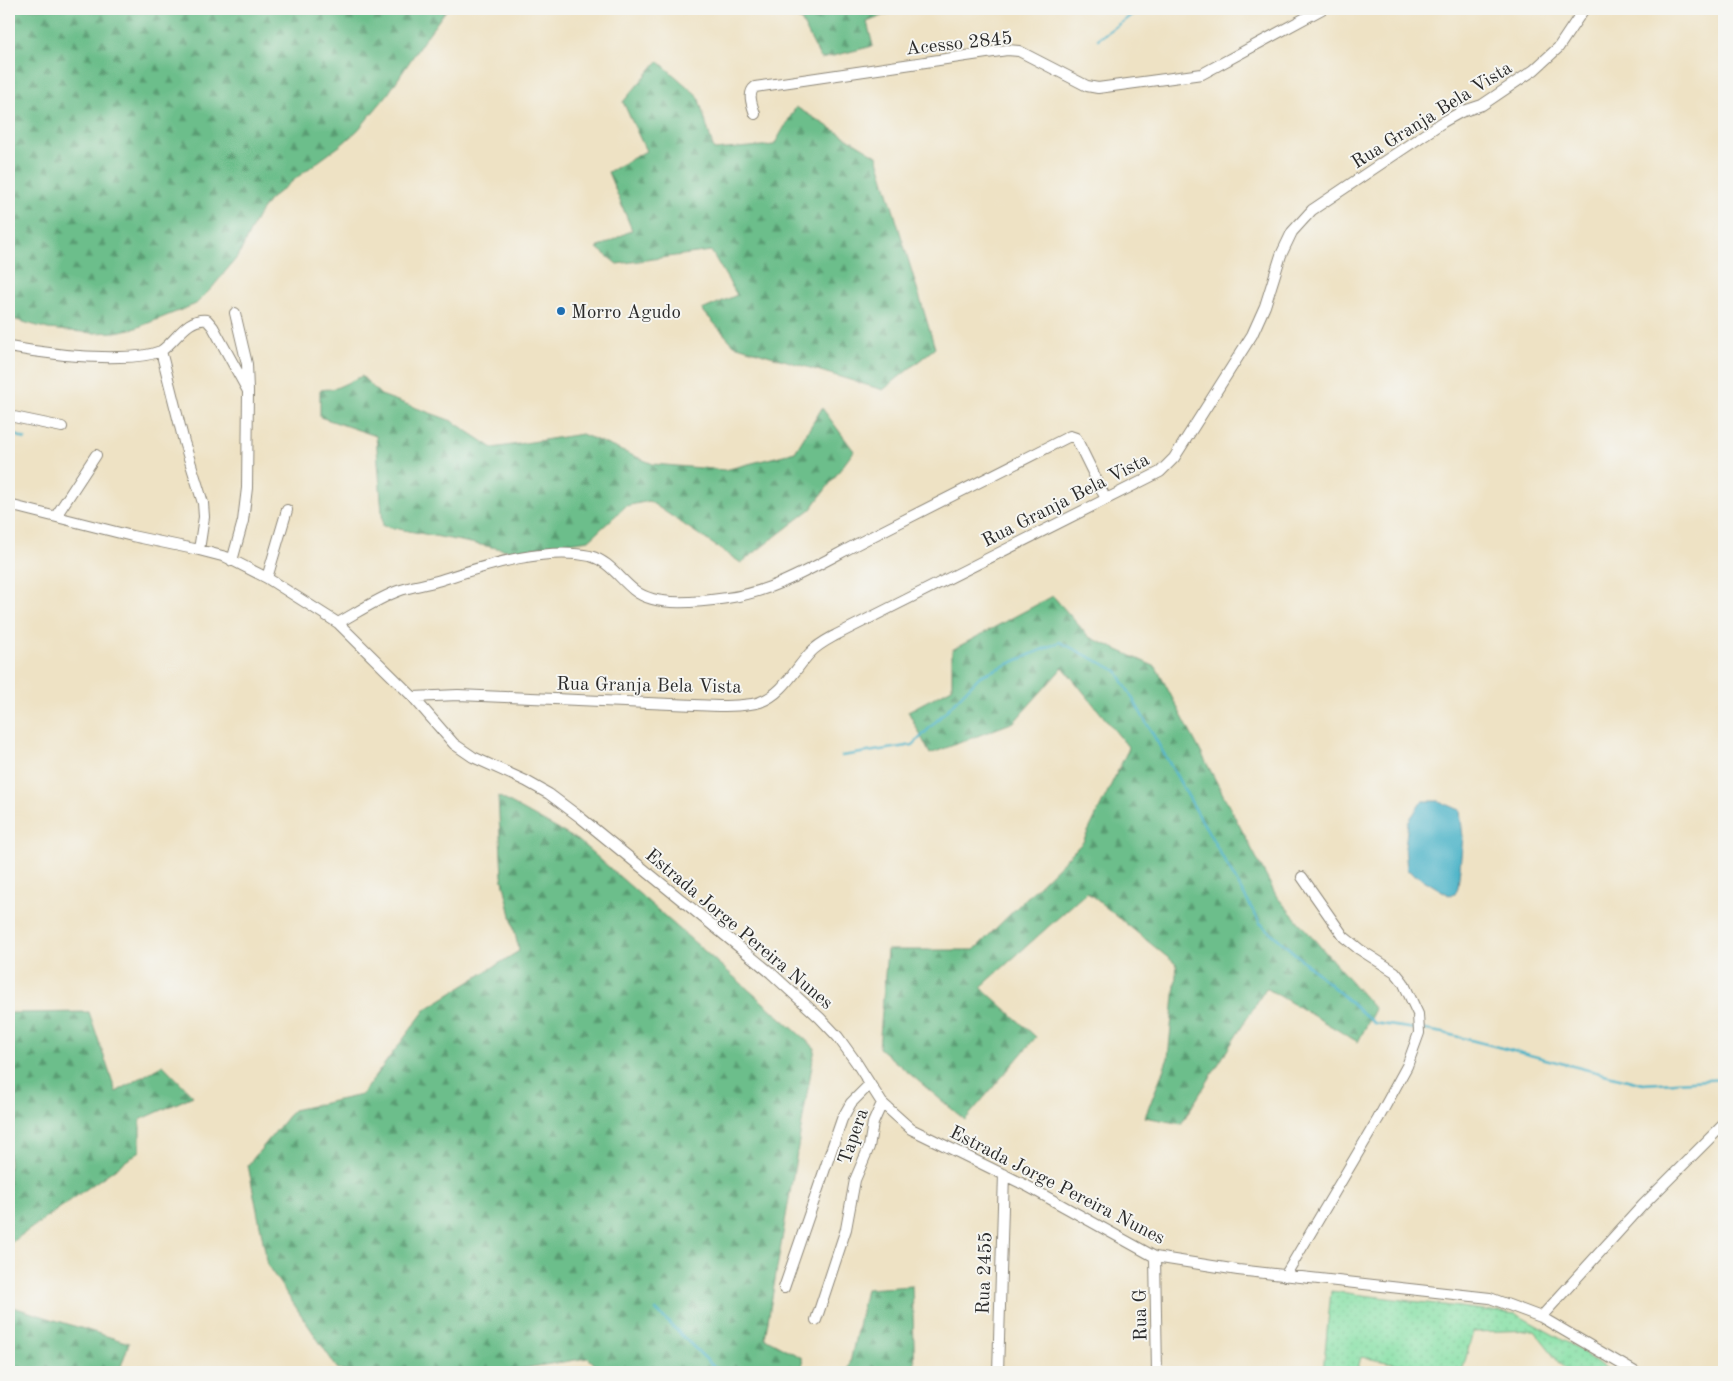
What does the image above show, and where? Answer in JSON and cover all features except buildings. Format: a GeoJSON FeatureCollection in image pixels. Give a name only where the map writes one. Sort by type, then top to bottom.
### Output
{"type":"FeatureCollection","features":[{"type":"Feature","properties":{"kind":"street","name":"Acesso 2845"},"geometry":{"type":"LineString","coordinates":[[754,114],[750,94],[751,90],[755,87],[1007,50],[1025,53],[1087,86],[1098,88],[1202,74],[1322,9]]}},
{"type":"Feature","properties":{"kind":"street","name":"Rua Granja Bela Vista"},"geometry":{"type":"LineString","coordinates":[[413,697],[458,695],[718,706],[745,705],[761,701],[772,696],[812,651],[836,635],[1160,472],[1174,458],[1252,335],[1265,306],[1281,255],[1292,232],[1312,210],[1443,122],[1461,112],[1482,106],[1534,70],[1558,48],[1584,9]]}},
{"type":"Feature","properties":{"kind":"street"},"geometry":{"type":"LineString","coordinates":[[232,561],[243,521],[247,488],[247,364],[235,313]]}},
{"type":"Feature","properties":{"kind":"street"},"geometry":{"type":"LineString","coordinates":[[9,347],[56,355],[132,356],[161,351],[191,323],[199,319],[206,320],[213,327],[248,391]]}},
{"type":"Feature","properties":{"kind":"street"},"geometry":{"type":"LineString","coordinates":[[161,351],[184,442],[203,503],[204,517],[198,550]]}},
{"type":"Feature","properties":{"kind":"street"},"geometry":{"type":"LineString","coordinates":[[9,416],[62,427]]}},
{"type":"Feature","properties":{"kind":"street"},"geometry":{"type":"LineString","coordinates":[[338,623],[397,591],[499,562],[547,555],[590,556],[605,562],[632,589],[651,599],[682,602],[728,598],[757,592],[812,567],[1070,436],[1076,438],[1106,499]]}},
{"type":"Feature","properties":{"kind":"street"},"geometry":{"type":"LineString","coordinates":[[56,516],[96,455]]}},
{"type":"Feature","properties":{"kind":"street","name":"Estrada Jorge Pereira Nunes"},"geometry":{"type":"LineString","coordinates":[[9,505],[132,536],[198,550],[232,561],[267,578],[338,623],[413,697],[454,744],[473,757],[526,781],[562,803],[771,973],[838,1037],[882,1103],[911,1129],[1004,1174],[1155,1257],[1285,1276],[1490,1298],[1541,1316],[1635,1372]]}},
{"type":"Feature","properties":{"kind":"street"},"geometry":{"type":"LineString","coordinates":[[267,578],[287,510]]}},
{"type":"Feature","properties":{"kind":"street"},"geometry":{"type":"LineString","coordinates":[[1285,1276],[1378,1120],[1407,1066],[1419,1033],[1418,1014],[1403,982],[1395,972],[1344,937],[1302,877]]}},
{"type":"Feature","properties":{"kind":"street"},"geometry":{"type":"LineString","coordinates":[[784,1288],[842,1119],[851,1103],[869,1085]]}},
{"type":"Feature","properties":{"kind":"street","name":"Tapera"},"geometry":{"type":"LineString","coordinates":[[816,1320],[846,1229],[855,1180],[869,1147],[873,1123],[882,1103]]}},
{"type":"Feature","properties":{"kind":"street"},"geometry":{"type":"LineString","coordinates":[[1541,1316],[1649,1199],[1724,1124]]}},
{"type":"Feature","properties":{"kind":"street","name":"Rua 2455"},"geometry":{"type":"LineString","coordinates":[[998,1372],[1004,1174]]}},
{"type":"Feature","properties":{"kind":"street","name":"Rua G"},"geometry":{"type":"LineString","coordinates":[[1155,1257],[1157,1372]]}},
{"type":"Feature","properties":{"kind":"green space"},"geometry":{"type":"Polygon","coordinates":[[[9,9],[447,9],[388,94],[358,130],[269,200],[257,217],[239,255],[196,304],[136,328],[115,332],[93,333],[48,329],[9,318],[9,9]]]}},
{"type":"Feature","properties":{"kind":"green space"},"geometry":{"type":"Polygon","coordinates":[[[768,9],[900,9],[867,22],[873,46],[821,59],[801,20],[768,9]]]}},
{"type":"Feature","properties":{"kind":"green space"},"geometry":{"type":"Polygon","coordinates":[[[658,61],[698,96],[714,150],[774,145],[796,107],[877,156],[935,348],[883,390],[734,345],[702,310],[737,295],[711,251],[617,264],[597,248],[632,230],[608,172],[646,151],[623,102],[658,61]]]}},
{"type":"Feature","properties":{"kind":"green space"},"geometry":{"type":"Polygon","coordinates":[[[362,376],[381,395],[452,421],[493,448],[582,434],[653,464],[725,470],[795,452],[822,408],[854,451],[811,509],[741,563],[649,501],[626,506],[589,540],[512,551],[383,526],[376,436],[320,417],[320,390],[336,388],[362,376]]]}},
{"type":"Feature","properties":{"kind":"green space"},"geometry":{"type":"Polygon","coordinates":[[[1053,596],[1089,637],[1156,667],[1277,897],[1375,1009],[1358,1042],[1266,988],[1181,1124],[1145,1117],[1168,1058],[1177,965],[1087,892],[981,987],[1036,1037],[965,1120],[879,1048],[887,950],[974,950],[1083,842],[1129,748],[1063,667],[1014,722],[930,754],[908,711],[952,688],[952,650],[1053,596]]]}},
{"type":"Feature","properties":{"kind":"green space"},"geometry":{"type":"Polygon","coordinates":[[[498,796],[579,841],[815,1048],[765,1338],[802,1358],[803,1372],[603,1372],[588,1358],[500,1372],[345,1372],[337,1368],[268,1266],[248,1165],[293,1110],[361,1095],[426,1009],[519,951],[502,876],[498,796]]]}},
{"type":"Feature","properties":{"kind":"green space"},"geometry":{"type":"Polygon","coordinates":[[[89,1012],[116,1092],[163,1065],[193,1096],[140,1120],[140,1151],[9,1244],[9,1013],[89,1012]]]}},
{"type":"Feature","properties":{"kind":"green space"},"geometry":{"type":"Polygon","coordinates":[[[9,1276],[13,1307],[129,1343],[119,1372],[9,1372],[9,1276]]]}},
{"type":"Feature","properties":{"kind":"green space"},"geometry":{"type":"Polygon","coordinates":[[[912,1286],[915,1372],[848,1372],[866,1289],[912,1286]]]}},
{"type":"Feature","properties":{"kind":"green space"},"geometry":{"type":"Polygon","coordinates":[[[1331,1291],[1516,1314],[1579,1349],[1610,1372],[1567,1372],[1534,1330],[1473,1332],[1462,1372],[1439,1372],[1361,1357],[1357,1372],[1323,1372],[1331,1291]]]}},
{"type":"Feature","properties":{"kind":"water"},"geometry":{"type":"Polygon","coordinates":[[[1422,801],[1439,801],[1460,810],[1463,837],[1458,887],[1455,894],[1449,895],[1407,870],[1405,847],[1408,822],[1422,801]]]}},
{"type":"Feature","properties":{"kind":"waterway"},"geometry":{"type":"LineString","coordinates":[[1098,39],[1140,9]]}},
{"type":"Feature","properties":{"kind":"waterway"},"geometry":{"type":"LineString","coordinates":[[9,432],[25,439]]}},
{"type":"Feature","properties":{"kind":"waterway"},"geometry":{"type":"LineString","coordinates":[[842,756],[913,745],[980,676],[1060,642],[1117,671],[1260,923],[1374,1023],[1415,1029]]}},
{"type":"Feature","properties":{"kind":"waterway"},"geometry":{"type":"LineString","coordinates":[[1420,1029],[1443,1033],[1643,1084],[1724,1079]]}},
{"type":"Feature","properties":{"kind":"waterway"},"geometry":{"type":"LineString","coordinates":[[656,1310],[719,1372]]}},
{"type":"Feature","properties":{"kind":"place","name":"Morro Agudo"},"geometry":{"type":"Point","coordinates":[561,311]}}]}
